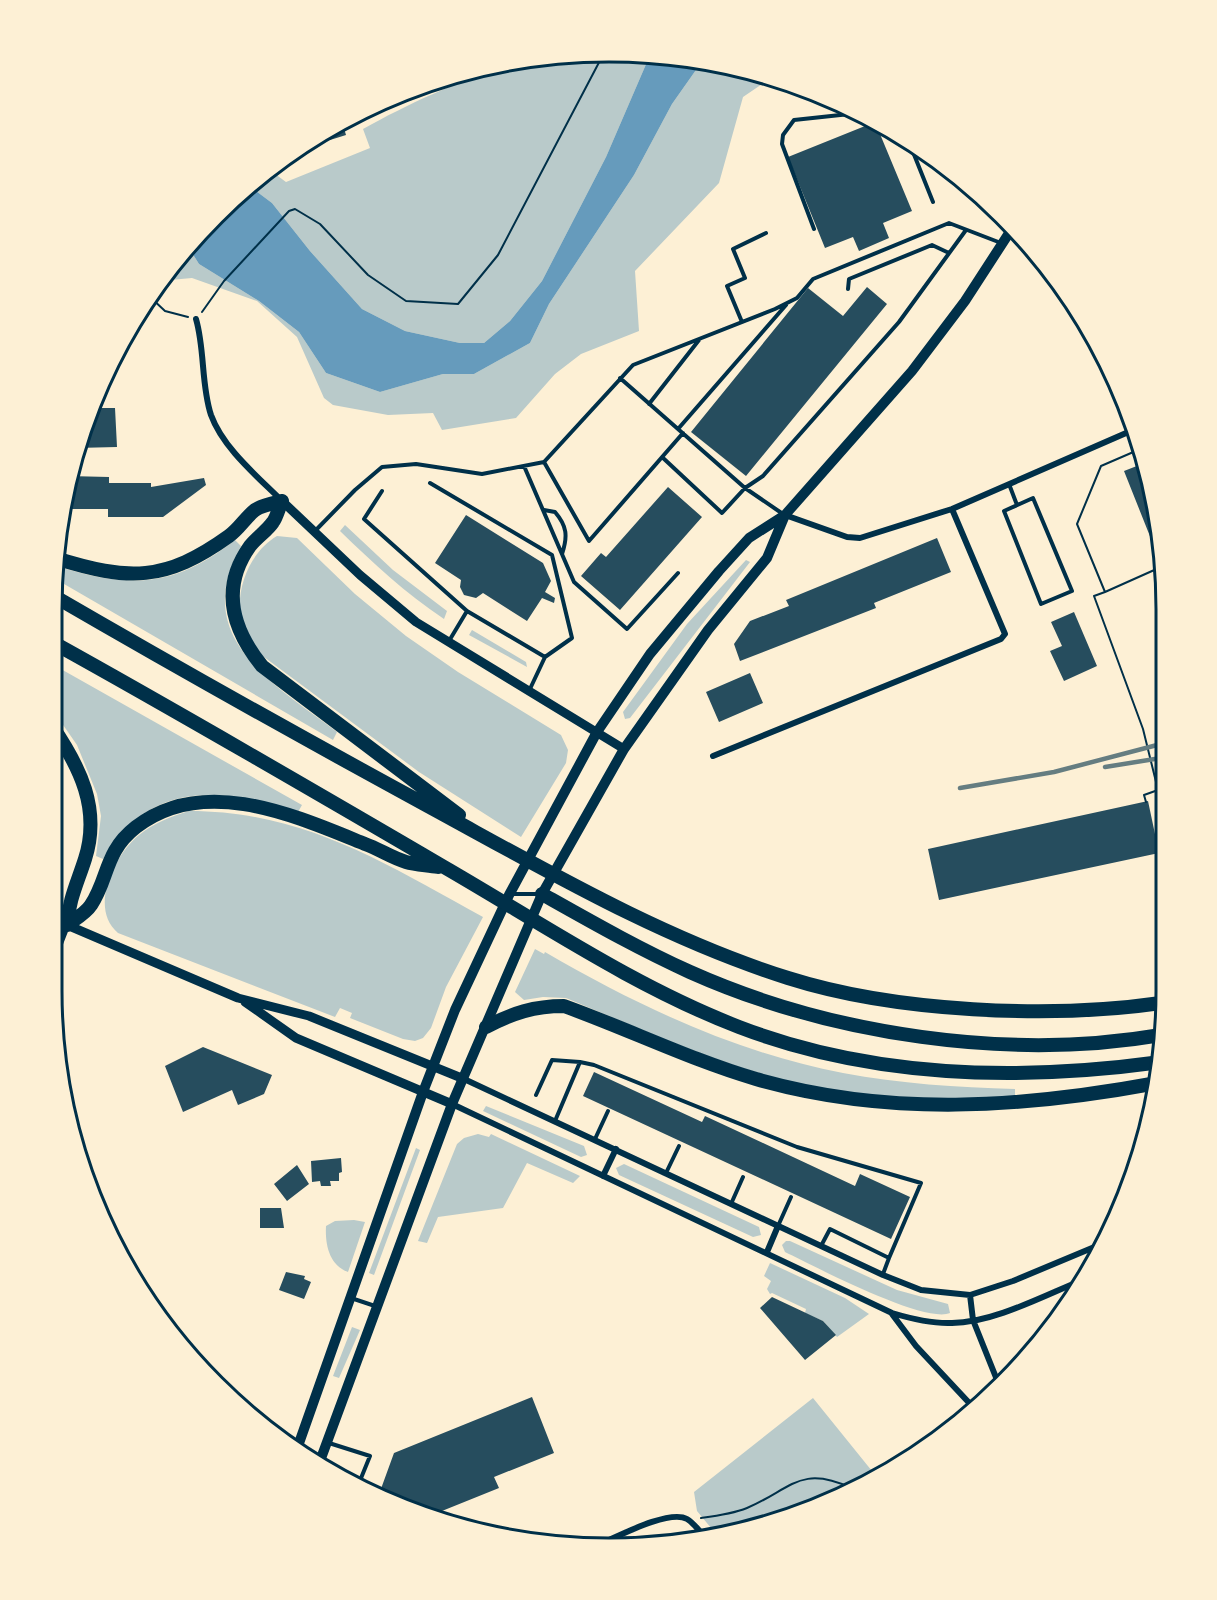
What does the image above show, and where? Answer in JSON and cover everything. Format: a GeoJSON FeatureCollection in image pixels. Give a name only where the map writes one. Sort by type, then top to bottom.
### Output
{"type":"FeatureCollection","features":[{"type":"Feature","properties":{"kind":"highway"},"geometry":{"type":"LineString","coordinates":[[64,561],[79,566],[130,574],[173,568],[193,561],[213,548],[234,532],[256,509],[282,501]]}},
{"type":"Feature","properties":{"kind":"highway"},"geometry":{"type":"LineString","coordinates":[[282,501],[274,522],[250,547],[233,583],[231,601],[234,619],[248,648],[262,666],[290,689],[402,771],[490,840]]}},
{"type":"Feature","properties":{"kind":"highway"},"geometry":{"type":"LineString","coordinates":[[62,601],[296,734],[490,840],[692,942],[790,979],[830,989],[908,1002],[1020,1010],[1079,1011],[1155,1004]]}},
{"type":"Feature","properties":{"kind":"highway"},"geometry":{"type":"LineString","coordinates":[[62,648],[446,868],[570,943],[693,1007],[740,1028],[821,1052],[874,1062],[984,1072],[1084,1070],[1151,1063]]}},
{"type":"Feature","properties":{"kind":"highway"},"geometry":{"type":"LineString","coordinates":[[62,742],[80,771],[91,813],[91,836],[68,901],[67,926]]}},
{"type":"Feature","properties":{"kind":"highway"},"geometry":{"type":"LineString","coordinates":[[67,926],[91,906],[119,843],[134,828],[163,811],[199,802],[228,802],[263,807],[407,862],[446,868]]}},
{"type":"Feature","properties":{"kind":"highway"},"geometry":{"type":"LineString","coordinates":[[542,894],[691,973],[778,1005],[849,1025],[938,1039],[1019,1043],[1089,1042],[1153,1036]]}},
{"type":"Feature","properties":{"kind":"highway"},"geometry":{"type":"LineString","coordinates":[[486,1027],[514,1013],[540,1006],[564,1006],[754,1078],[800,1091],[855,1101],[913,1106],[1015,1104],[1147,1084]]}},
{"type":"Feature","properties":{"kind":"main road"},"geometry":{"type":"LineString","coordinates":[[299,1442],[423,1092],[474,965],[597,732],[650,654],[719,571],[749,538],[785,515],[912,371],[965,301],[1008,236]]}},
{"type":"Feature","properties":{"kind":"main road"},"geometry":{"type":"LineString","coordinates":[[322,1457],[452,1104],[542,894],[624,749],[708,630],[767,558],[785,515]]}},
{"type":"Feature","properties":{"kind":"street"},"geometry":{"type":"LineString","coordinates":[[196,319],[203,343],[210,413],[218,431],[282,501],[384,597],[448,643],[624,749]]}},
{"type":"Feature","properties":{"kind":"street"},"geometry":{"type":"LineString","coordinates":[[785,515],[826,531],[860,538],[952,509],[1126,433]]}},
{"type":"Feature","properties":{"kind":"street"},"geometry":{"type":"LineString","coordinates":[[713,756],[1001,639],[1005,634],[952,509]]}},
{"type":"Feature","properties":{"kind":"street"},"geometry":{"type":"LineString","coordinates":[[62,925],[238,998],[309,1016],[433,1065],[883,1275],[921,1290],[970,1295],[1013,1281],[1091,1249]]}},
{"type":"Feature","properties":{"kind":"street"},"geometry":{"type":"LineString","coordinates":[[62,939],[67,926]]}},
{"type":"Feature","properties":{"kind":"street"},"geometry":{"type":"LineString","coordinates":[[238,998],[296,1038],[452,1104],[767,1251],[892,1313],[916,1320],[953,1323],[973,1320],[1010,1309],[1069,1285]]}},
{"type":"Feature","properties":{"kind":"street"},"geometry":{"type":"LineString","coordinates":[[603,1176],[616,1149]]}},
{"type":"Feature","properties":{"kind":"street"},"geometry":{"type":"LineString","coordinates":[[767,1251],[778,1226]]}},
{"type":"Feature","properties":{"kind":"street"},"geometry":{"type":"LineString","coordinates":[[970,1295],[973,1320],[996,1377]]}},
{"type":"Feature","properties":{"kind":"street"},"geometry":{"type":"LineString","coordinates":[[892,1313],[916,1346],[969,1403]]}},
{"type":"Feature","properties":{"kind":"street"},"geometry":{"type":"LineString","coordinates":[[616,1538],[667,1517],[681,1516],[689,1520],[699,1531]]}},
{"type":"Feature","properties":{"kind":"lane"},"geometry":{"type":"LineString","coordinates":[[814,229],[782,144],[783,135],[794,120],[843,115]]}},
{"type":"Feature","properties":{"kind":"lane"},"geometry":{"type":"LineString","coordinates":[[915,156],[933,202]]}},
{"type":"Feature","properties":{"kind":"lane"},"geometry":{"type":"LineString","coordinates":[[315,532],[355,490],[382,467],[416,464],[482,474],[544,462],[633,365],[789,302],[797,298],[813,279],[949,223],[1003,244]]}},
{"type":"Feature","properties":{"kind":"lane"},"geometry":{"type":"LineString","coordinates":[[662,457],[722,513],[745,488],[763,476],[899,322],[966,230]]}},
{"type":"Feature","properties":{"kind":"lane"},"geometry":{"type":"LineString","coordinates":[[742,322],[727,286],[745,278],[733,249],[766,233]]}},
{"type":"Feature","properties":{"kind":"lane"},"geometry":{"type":"LineString","coordinates":[[848,289],[849,279],[932,245],[949,253]]}},
{"type":"Feature","properties":{"kind":"lane"},"geometry":{"type":"LineString","coordinates":[[678,429],[789,302]]}},
{"type":"Feature","properties":{"kind":"lane"},"geometry":{"type":"LineString","coordinates":[[649,404],[700,338]]}},
{"type":"Feature","properties":{"kind":"lane"},"geometry":{"type":"LineString","coordinates":[[620,378],[745,488],[785,515]]}},
{"type":"Feature","properties":{"kind":"lane"},"geometry":{"type":"LineString","coordinates":[[544,462],[589,541],[683,433]]}},
{"type":"Feature","properties":{"kind":"lane"},"geometry":{"type":"LineString","coordinates":[[524,466],[574,582],[627,629],[678,573]]}},
{"type":"Feature","properties":{"kind":"lane"},"geometry":{"type":"LineString","coordinates":[[430,483],[552,555],[572,638],[544,657],[528,691]]}},
{"type":"Feature","properties":{"kind":"lane"},"geometry":{"type":"LineString","coordinates":[[1009,484],[1017,505]]}},
{"type":"Feature","properties":{"kind":"lane"},"geometry":{"type":"LineString","coordinates":[[382,491],[364,519],[467,611],[544,657]]}},
{"type":"Feature","properties":{"kind":"lane"},"geometry":{"type":"LineString","coordinates":[[1033,498],[1072,591],[1041,604],[1004,511],[1017,505],[1033,498]]}},
{"type":"Feature","properties":{"kind":"lane"},"geometry":{"type":"LineString","coordinates":[[543,510],[555,512],[564,522],[567,539],[562,554]]}},
{"type":"Feature","properties":{"kind":"lane"},"geometry":{"type":"LineString","coordinates":[[448,643],[467,611]]}},
{"type":"Feature","properties":{"kind":"lane"},"geometry":{"type":"LineString","coordinates":[[509,895],[542,894]]}},
{"type":"Feature","properties":{"kind":"lane"},"geometry":{"type":"LineString","coordinates":[[536,1095],[552,1060],[594,1065],[797,1147],[921,1183],[883,1275]]}},
{"type":"Feature","properties":{"kind":"lane"},"geometry":{"type":"LineString","coordinates":[[555,1121],[580,1062]]}},
{"type":"Feature","properties":{"kind":"lane"},"geometry":{"type":"LineString","coordinates":[[595,1139],[608,1111]]}},
{"type":"Feature","properties":{"kind":"lane"},"geometry":{"type":"LineString","coordinates":[[666,1173],[679,1146]]}},
{"type":"Feature","properties":{"kind":"lane"},"geometry":{"type":"LineString","coordinates":[[730,1204],[743,1177]]}},
{"type":"Feature","properties":{"kind":"lane"},"geometry":{"type":"LineString","coordinates":[[778,1226],[791,1197]]}},
{"type":"Feature","properties":{"kind":"lane"},"geometry":{"type":"LineString","coordinates":[[821,1246],[830,1229],[889,1258]]}},
{"type":"Feature","properties":{"kind":"lane"},"geometry":{"type":"LineString","coordinates":[[350,1298],[376,1307]]}},
{"type":"Feature","properties":{"kind":"lane"},"geometry":{"type":"LineString","coordinates":[[327,1442],[369,1456],[361,1479]]}},
{"type":"Feature","properties":{"kind":"path"},"geometry":{"type":"LineString","coordinates":[[156,302],[165,311],[196,319],[224,281],[289,211],[295,209],[320,224],[368,275],[406,301],[458,304],[498,255],[599,62]]}},
{"type":"Feature","properties":{"kind":"path"},"geometry":{"type":"LineString","coordinates":[[1105,592],[1077,525],[1101,466],[1132,452]]}},
{"type":"Feature","properties":{"kind":"path"},"geometry":{"type":"LineString","coordinates":[[1154,570],[1094,596],[1143,729],[1156,782]]}},
{"type":"Feature","properties":{"kind":"path"},"geometry":{"type":"LineString","coordinates":[[1146,802],[1144,795],[1156,791]]}},
{"type":"Feature","properties":{"kind":"path"},"geometry":{"type":"LineString","coordinates":[[689,1520],[748,1508],[780,1489],[808,1477],[834,1480],[844,1485]]}},
{"type":"Feature","properties":{"kind":"shaded area"},"geometry":{"type":"Polygon","coordinates":[[[608,62],[646,63],[606,157],[542,281],[510,321],[484,343],[460,343],[405,331],[362,309],[310,251],[272,203],[256,191],[276,175],[286,182],[370,148],[363,129],[472,79],[537,66],[608,62]]]}},
{"type":"Feature","properties":{"kind":"shaded area"},"geometry":{"type":"Polygon","coordinates":[[[697,69],[762,84],[743,97],[719,183],[635,271],[639,331],[581,354],[555,374],[516,418],[442,430],[433,413],[388,415],[333,405],[324,398],[297,337],[257,301],[192,278],[172,280],[193,254],[199,264],[259,301],[299,332],[326,373],[380,392],[443,374],[474,374],[530,343],[549,304],[634,175],[672,104],[697,69]]]}},
{"type":"Feature","properties":{"kind":"shaded area"},"geometry":{"type":"Polygon","coordinates":[[[345,525],[393,570],[447,611],[444,619],[403,588],[352,543],[340,531],[345,525]]]}},
{"type":"Feature","properties":{"kind":"shaded area"},"geometry":{"type":"Polygon","coordinates":[[[277,536],[297,538],[355,594],[406,636],[458,672],[561,735],[568,750],[566,763],[521,837],[419,772],[260,654],[247,638],[241,622],[240,608],[244,580],[257,554],[277,536]]]}},
{"type":"Feature","properties":{"kind":"shaded area"},"geometry":{"type":"Polygon","coordinates":[[[235,540],[241,546],[228,578],[225,607],[232,633],[246,656],[265,676],[337,732],[333,740],[63,583],[63,568],[104,578],[148,580],[169,576],[212,556],[235,540]]]}},
{"type":"Feature","properties":{"kind":"shaded area"},"geometry":{"type":"Polygon","coordinates":[[[746,560],[750,562],[630,718],[625,719],[623,712],[687,624],[746,560]]]}},
{"type":"Feature","properties":{"kind":"shaded area"},"geometry":{"type":"Polygon","coordinates":[[[472,630],[526,662],[527,667],[469,635],[472,630]]]}},
{"type":"Feature","properties":{"kind":"shaded area"},"geometry":{"type":"Polygon","coordinates":[[[62,670],[302,805],[298,812],[242,798],[215,795],[189,796],[165,803],[142,815],[121,833],[103,859],[96,856],[101,816],[97,794],[77,745],[62,723],[62,670]]]}},
{"type":"Feature","properties":{"kind":"shaded area"},"geometry":{"type":"Polygon","coordinates":[[[189,811],[231,813],[270,820],[307,831],[378,860],[483,917],[446,987],[431,1028],[423,1038],[415,1041],[403,1039],[350,1018],[352,1013],[340,1008],[335,1017],[118,933],[110,923],[105,911],[105,897],[113,869],[129,844],[139,835],[162,821],[189,811]]]}},
{"type":"Feature","properties":{"kind":"shaded area"},"geometry":{"type":"Polygon","coordinates":[[[535,949],[544,954],[545,952],[652,1009],[765,1053],[843,1073],[886,1080],[1015,1089],[1015,1097],[957,1099],[870,1095],[812,1086],[756,1072],[674,1043],[566,998],[543,997],[524,1000],[515,992],[535,949]]]}},
{"type":"Feature","properties":{"kind":"shaded area"},"geometry":{"type":"Polygon","coordinates":[[[486,1106],[584,1146],[587,1155],[581,1157],[483,1111],[486,1106]]]}},
{"type":"Feature","properties":{"kind":"shaded area"},"geometry":{"type":"Polygon","coordinates":[[[478,1134],[489,1137],[491,1134],[580,1176],[573,1183],[527,1163],[503,1208],[438,1217],[427,1243],[418,1241],[457,1144],[464,1138],[478,1134]]]}},
{"type":"Feature","properties":{"kind":"shaded area"},"geometry":{"type":"Polygon","coordinates":[[[416,1148],[420,1150],[374,1275],[369,1273],[416,1148]]]}},
{"type":"Feature","properties":{"kind":"shaded area"},"geometry":{"type":"Polygon","coordinates":[[[624,1164],[759,1227],[761,1235],[753,1237],[619,1175],[616,1168],[624,1164]]]}},
{"type":"Feature","properties":{"kind":"shaded area"},"geometry":{"type":"Polygon","coordinates":[[[335,1221],[365,1222],[348,1272],[332,1259],[326,1240],[326,1226],[335,1221]]]}},
{"type":"Feature","properties":{"kind":"shaded area"},"geometry":{"type":"Polygon","coordinates":[[[790,1241],[897,1290],[948,1304],[950,1313],[937,1314],[917,1310],[869,1292],[785,1252],[782,1245],[790,1241]]]}},
{"type":"Feature","properties":{"kind":"shaded area"},"geometry":{"type":"Polygon","coordinates":[[[770,1263],[845,1298],[869,1314],[837,1337],[823,1321],[805,1313],[806,1309],[770,1294],[767,1289],[771,1281],[764,1276],[770,1263]]]}},
{"type":"Feature","properties":{"kind":"shaded area"},"geometry":{"type":"Polygon","coordinates":[[[352,1327],[360,1330],[339,1378],[333,1376],[352,1327]]]}},
{"type":"Feature","properties":{"kind":"shaded area"},"geometry":{"type":"Polygon","coordinates":[[[813,1398],[872,1471],[818,1497],[750,1520],[712,1529],[697,1511],[694,1492],[813,1398]]]}},
{"type":"Feature","properties":{"kind":"water"},"geometry":{"type":"Polygon","coordinates":[[[646,63],[697,69],[672,104],[634,175],[549,304],[530,343],[474,374],[443,374],[380,392],[326,373],[299,332],[259,301],[199,264],[193,254],[256,191],[272,203],[310,251],[362,309],[405,331],[460,343],[484,343],[510,321],[542,281],[606,157],[646,63]]]}},
{"type":"Feature","properties":{"kind":"building"},"geometry":{"type":"Polygon","coordinates":[[[865,126],[880,134],[912,211],[883,223],[889,238],[859,251],[853,237],[825,248],[788,157],[865,126]]]}},
{"type":"Feature","properties":{"kind":"building"},"geometry":{"type":"Polygon","coordinates":[[[344,130],[346,135],[330,138],[344,130]]]}},
{"type":"Feature","properties":{"kind":"building"},"geometry":{"type":"Polygon","coordinates":[[[867,287],[887,304],[746,476],[691,432],[808,288],[843,316],[867,287]]]}},
{"type":"Feature","properties":{"kind":"building"},"geometry":{"type":"Polygon","coordinates":[[[100,408],[115,408],[117,447],[86,448],[100,408]]]}},
{"type":"Feature","properties":{"kind":"building"},"geometry":{"type":"Polygon","coordinates":[[[1137,466],[1151,539],[1124,471],[1137,466]]]}},
{"type":"Feature","properties":{"kind":"building"},"geometry":{"type":"Polygon","coordinates":[[[78,476],[109,477],[109,483],[151,483],[151,487],[204,478],[206,485],[163,517],[108,517],[108,509],[71,509],[78,476]]]}},
{"type":"Feature","properties":{"kind":"building"},"geometry":{"type":"Polygon","coordinates":[[[668,487],[702,517],[620,610],[581,576],[601,553],[606,557],[668,487]]]}},
{"type":"Feature","properties":{"kind":"building"},"geometry":{"type":"Polygon","coordinates":[[[466,515],[543,563],[551,581],[545,592],[555,598],[554,603],[542,598],[527,621],[483,593],[476,598],[464,595],[460,587],[461,580],[435,563],[466,515]]]}},
{"type":"Feature","properties":{"kind":"building"},"geometry":{"type":"Polygon","coordinates":[[[937,538],[951,572],[874,603],[876,608],[740,661],[734,644],[750,621],[789,606],[786,600],[937,538]]]}},
{"type":"Feature","properties":{"kind":"building"},"geometry":{"type":"Polygon","coordinates":[[[1074,612],[1097,666],[1064,681],[1050,651],[1062,646],[1051,622],[1074,612]]]}},
{"type":"Feature","properties":{"kind":"building"},"geometry":{"type":"Polygon","coordinates":[[[750,673],[763,703],[719,722],[706,692],[750,673]]]}},
{"type":"Feature","properties":{"kind":"building"},"geometry":{"type":"Polygon","coordinates":[[[1148,801],[1156,839],[1156,854],[939,900],[928,849],[1148,801]]]}},
{"type":"Feature","properties":{"kind":"building"},"geometry":{"type":"Polygon","coordinates":[[[203,1047],[272,1075],[264,1094],[238,1105],[232,1090],[183,1112],[165,1066],[203,1047]]]}},
{"type":"Feature","properties":{"kind":"building"},"geometry":{"type":"Polygon","coordinates":[[[594,1072],[702,1122],[705,1116],[855,1186],[860,1174],[910,1197],[891,1239],[583,1096],[594,1072]]]}},
{"type":"Feature","properties":{"kind":"building"},"geometry":{"type":"Polygon","coordinates":[[[341,1158],[342,1172],[339,1173],[339,1181],[330,1181],[331,1186],[321,1186],[320,1181],[312,1182],[311,1161],[341,1158]]]}},
{"type":"Feature","properties":{"kind":"building"},"geometry":{"type":"Polygon","coordinates":[[[297,1165],[309,1184],[287,1201],[274,1184],[297,1165]]]}},
{"type":"Feature","properties":{"kind":"building"},"geometry":{"type":"Polygon","coordinates":[[[260,1208],[281,1208],[284,1228],[260,1228],[260,1208]]]}},
{"type":"Feature","properties":{"kind":"building"},"geometry":{"type":"Polygon","coordinates":[[[286,1272],[305,1276],[304,1279],[311,1282],[304,1299],[279,1290],[286,1272]]]}},
{"type":"Feature","properties":{"kind":"building"},"geometry":{"type":"Polygon","coordinates":[[[772,1297],[823,1321],[836,1335],[805,1360],[760,1308],[772,1297]]]}},
{"type":"Feature","properties":{"kind":"building"},"geometry":{"type":"Polygon","coordinates":[[[532,1397],[554,1453],[494,1477],[499,1488],[441,1511],[381,1489],[394,1453],[532,1397]]]}},
{"type":"Feature","properties":{"kind":"railway"},"geometry":{"type":"LineString","coordinates":[[960,788],[1054,772],[1156,745]]}},
{"type":"Feature","properties":{"kind":"railway"},"geometry":{"type":"LineString","coordinates":[[1105,767],[1156,759]]}}]}
